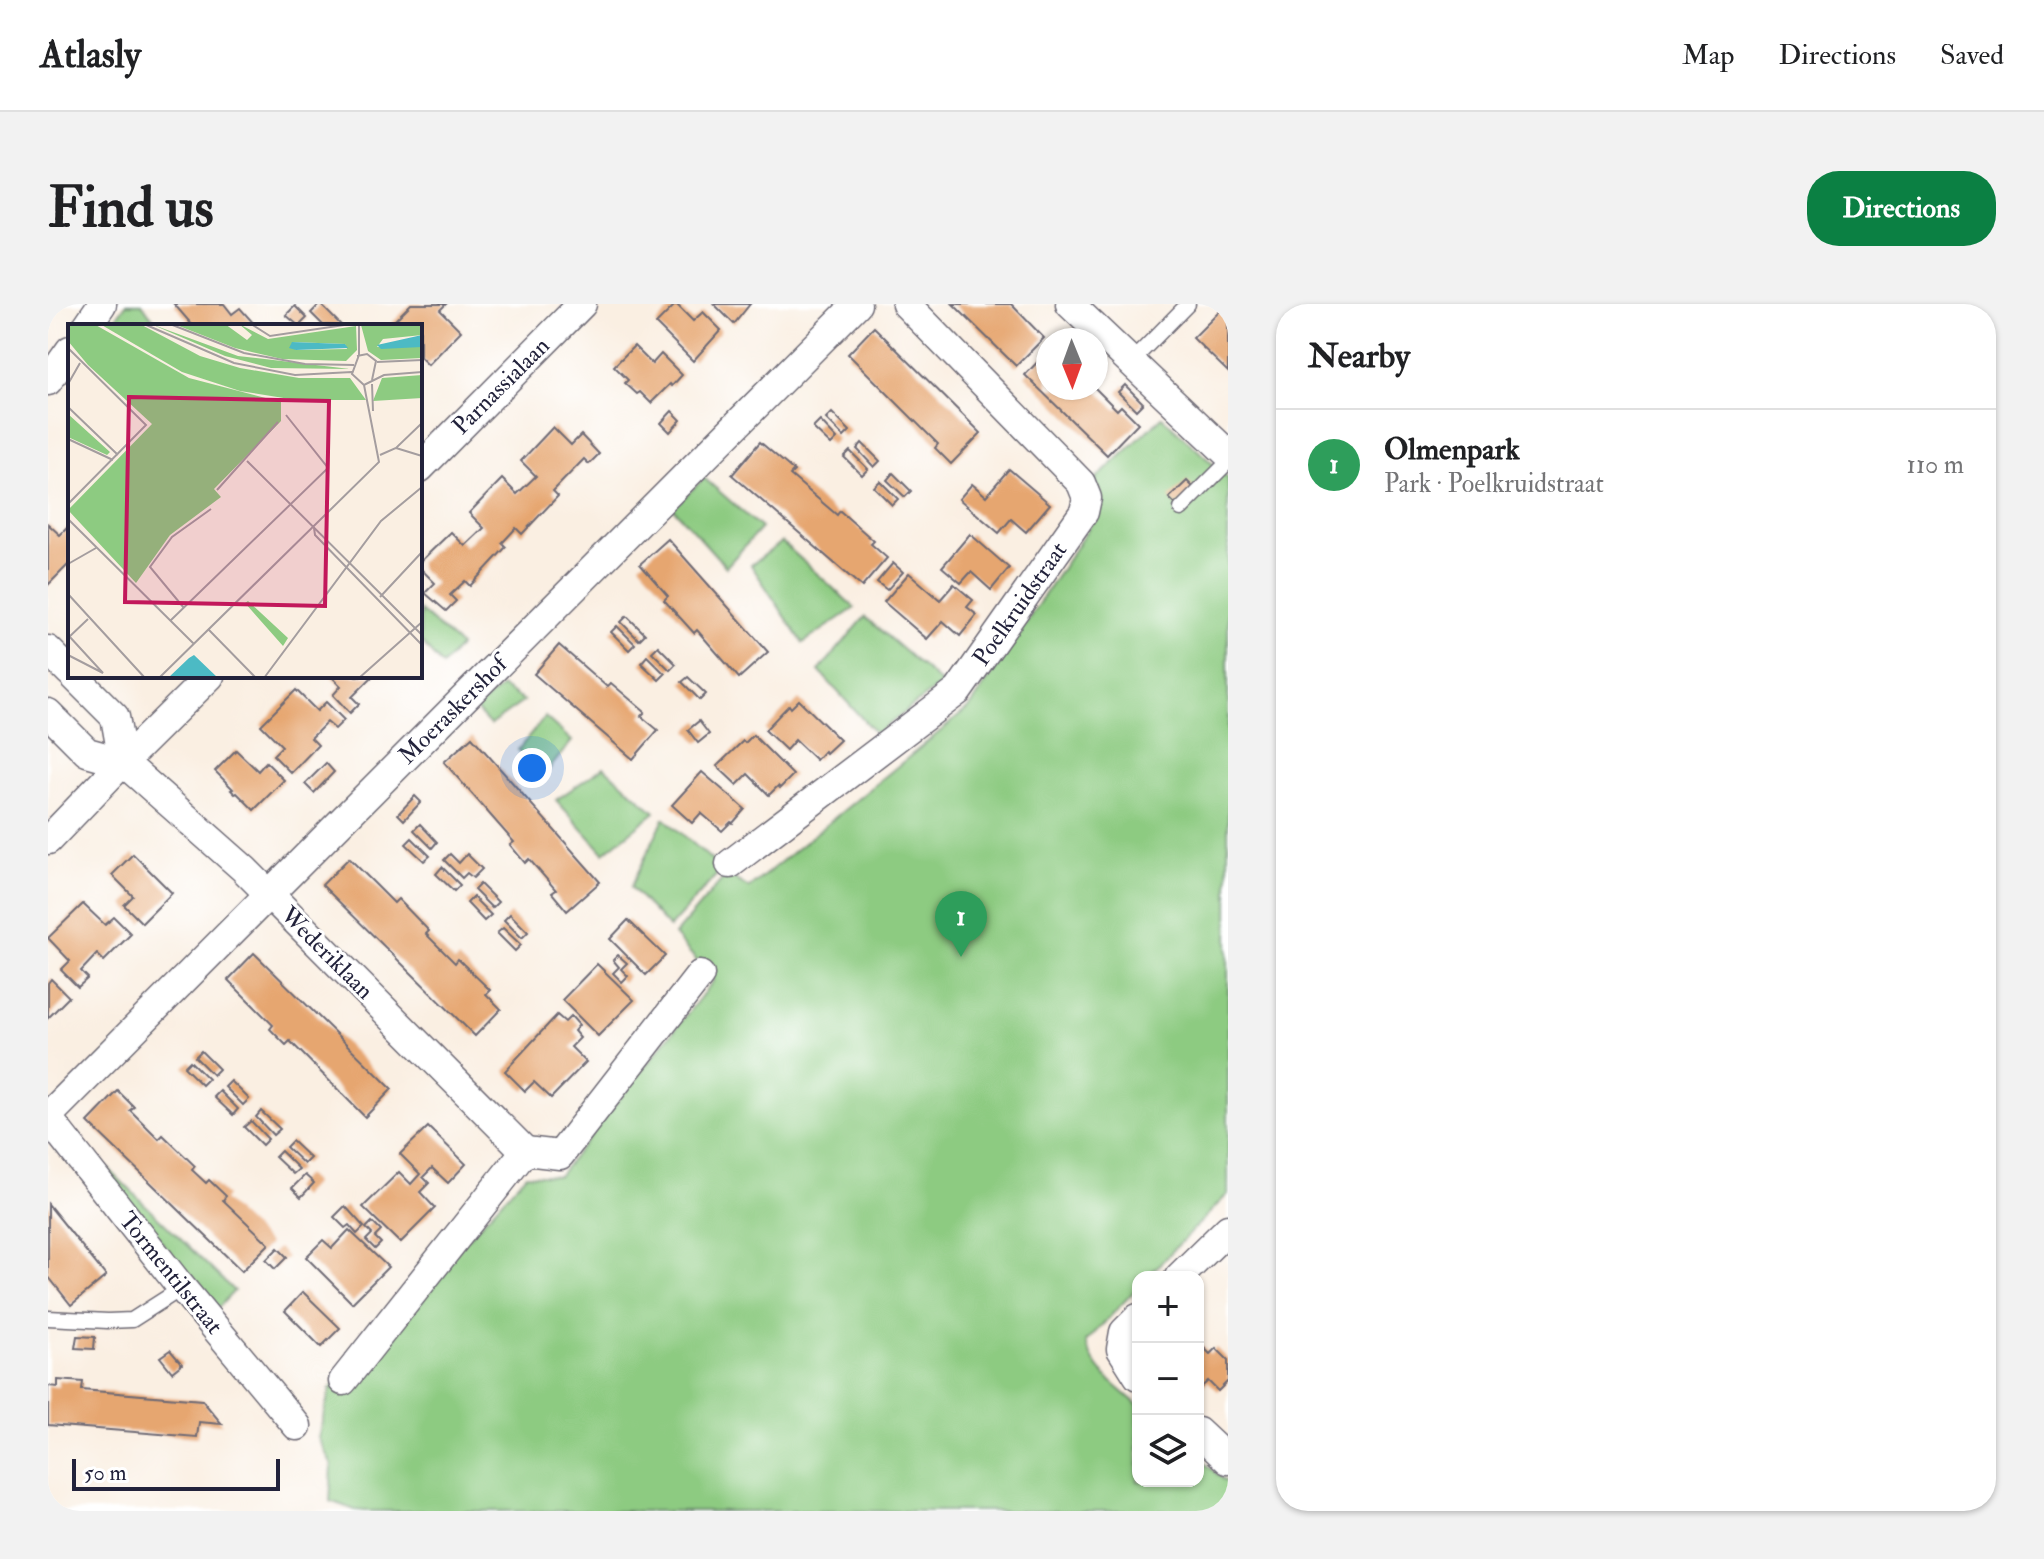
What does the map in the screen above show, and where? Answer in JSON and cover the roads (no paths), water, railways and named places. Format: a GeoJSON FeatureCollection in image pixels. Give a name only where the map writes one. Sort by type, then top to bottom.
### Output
{"type":"FeatureCollection","features":[{"type":"Feature","properties":{"kind":"street"},"geometry":{"type":"LineString","coordinates":[[88,324],[102,304]]}},
{"type":"Feature","properties":{"kind":"street","name":"Parnassialaan"},"geometry":{"type":"LineString","coordinates":[[422,466],[582,304]]}},
{"type":"Feature","properties":{"kind":"street","name":"Moeraskershof"},"geometry":{"type":"LineString","coordinates":[[48,1117],[857,304]]}},
{"type":"Feature","properties":{"kind":"street","name":"Poelkruidstraat"},"geometry":{"type":"LineString","coordinates":[[730,864],[958,691],[1084,512],[1087,498],[1081,483],[906,304]]}},
{"type":"Feature","properties":{"kind":"street"},"geometry":{"type":"LineString","coordinates":[[1070,304],[1228,454]]}},
{"type":"Feature","properties":{"kind":"street"},"geometry":{"type":"LineString","coordinates":[[48,381],[68,353]]}},
{"type":"Feature","properties":{"kind":"street"},"geometry":{"type":"LineString","coordinates":[[48,650],[68,670]]}},
{"type":"Feature","properties":{"kind":"street"},"geometry":{"type":"LineString","coordinates":[[76,678],[115,717],[123,762]]}},
{"type":"Feature","properties":{"kind":"street"},"geometry":{"type":"LineString","coordinates":[[48,840],[208,678]]}},
{"type":"Feature","properties":{"kind":"street","name":"Wederiklaan"},"geometry":{"type":"LineString","coordinates":[[48,713],[87,752],[123,762],[244,869],[525,1151]]}},
{"type":"Feature","properties":{"kind":"street"},"geometry":{"type":"LineString","coordinates":[[343,1381],[525,1151],[560,1155],[700,975]]}},
{"type":"Feature","properties":{"kind":"street","name":"Tormentilstraat"},"geometry":{"type":"LineString","coordinates":[[48,1117],[182,1288],[297,1426]]}},
{"type":"Feature","properties":{"kind":"street"},"geometry":{"type":"LineString","coordinates":[[1185,1271],[1228,1229]]}},
{"type":"Feature","properties":{"kind":"street"},"geometry":{"type":"LineString","coordinates":[[1132,1324],[1124,1332],[1121,1349],[1132,1366]]}},
{"type":"Feature","properties":{"kind":"street"},"geometry":{"type":"LineString","coordinates":[[1204,1438],[1228,1460]]}},
{"type":"Feature","properties":{"kind":"lane"},"geometry":{"type":"LineString","coordinates":[[1130,363],[1188,304]]}},
{"type":"Feature","properties":{"kind":"lane"},"geometry":{"type":"LineString","coordinates":[[1181,509],[1228,462]]}},
{"type":"Feature","properties":{"kind":"lane"},"geometry":{"type":"LineString","coordinates":[[48,1318],[132,1320],[182,1288]]}},
{"type":"Feature","properties":{"kind":"place","name":"Olmenpark"},"geometry":{"type":"Point","coordinates":[961,957]}}]}
